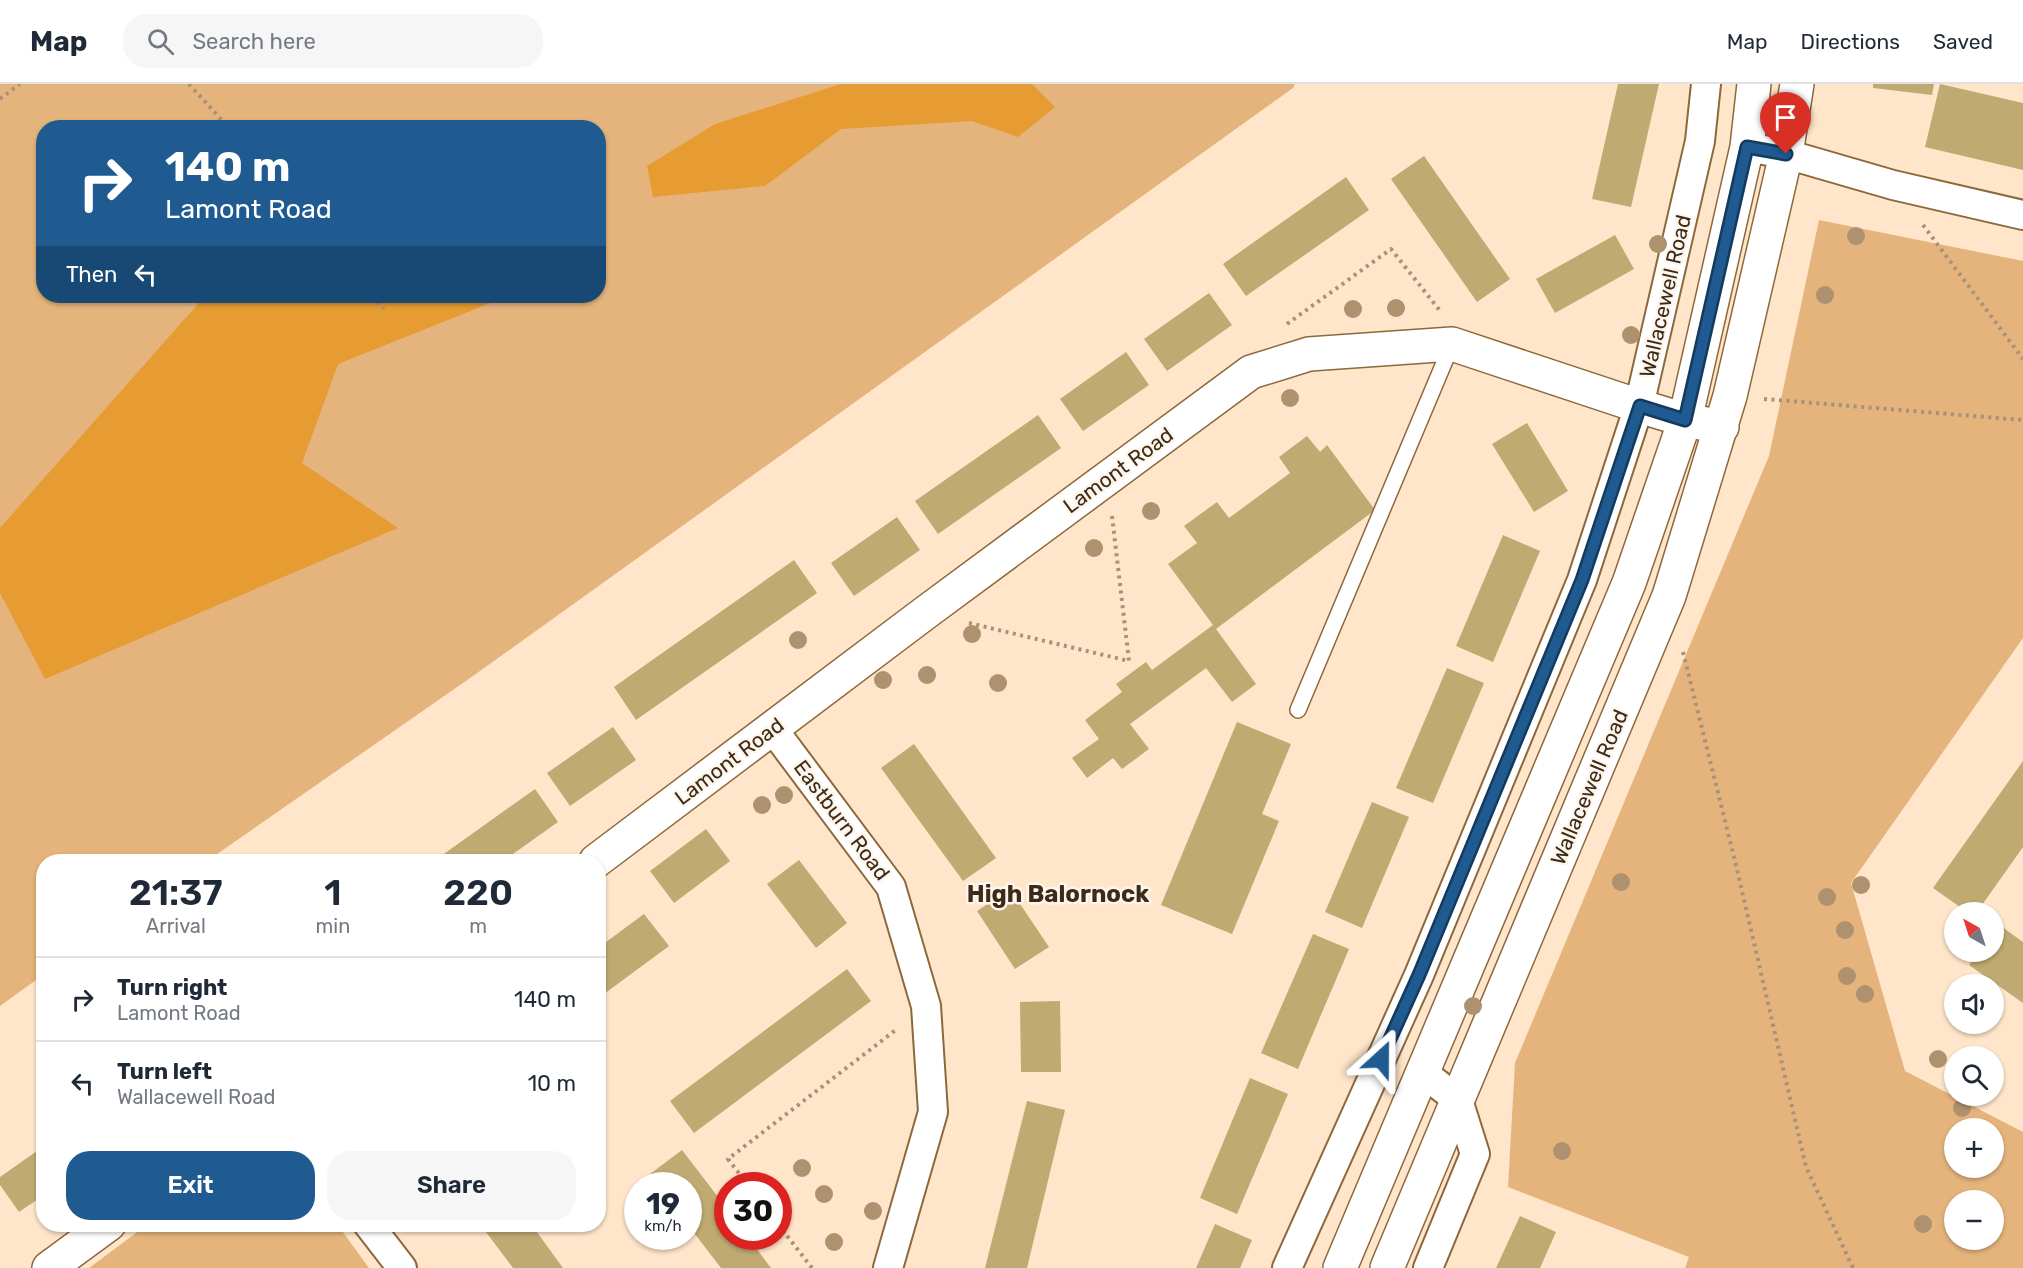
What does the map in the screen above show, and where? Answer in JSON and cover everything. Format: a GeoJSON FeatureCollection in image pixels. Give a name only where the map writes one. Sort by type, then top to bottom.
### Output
{"type":"FeatureCollection","features":[{"type":"Feature","properties":{"kind":"street","name":"Wallacewell Road"},"geometry":{"type":"LineString","coordinates":[[1287,1268],[1419,975],[1582,580],[1640,406],[1700,141],[1706,84]]}},
{"type":"Feature","properties":{"kind":"street","name":"Wallacewell Road"},"geometry":{"type":"LineString","coordinates":[[1340,1268],[1629,584],[1685,420],[1747,147],[1754,84]]}},
{"type":"Feature","properties":{"kind":"street","name":"Wallacewell Road"},"geometry":{"type":"LineString","coordinates":[[1387,1268],[1669,596],[1726,412],[1786,154],[1797,84]]}},
{"type":"Feature","properties":{"kind":"street"},"geometry":{"type":"LineString","coordinates":[[1747,147],[1786,154],[1893,185],[2023,215]]}},
{"type":"Feature","properties":{"kind":"street","name":"Lamont Road"},"geometry":{"type":"LineString","coordinates":[[605,854],[925,613],[1251,372],[1309,354],[1452,344],[1685,420],[1726,412]]}},
{"type":"Feature","properties":{"kind":"street","name":"Eastburn Road"},"geometry":{"type":"LineString","coordinates":[[772,728],[891,887],[926,1006],[933,1112],[888,1268]]}},
{"type":"Feature","properties":{"kind":"street"},"geometry":{"type":"LineString","coordinates":[[1422,1072],[1458,1100],[1474,1154],[1428,1268]]}},
{"type":"Feature","properties":{"kind":"street"},"geometry":{"type":"LineString","coordinates":[[49,1268],[99,1232]]}},
{"type":"Feature","properties":{"kind":"street"},"geometry":{"type":"LineString","coordinates":[[374,1232],[402,1268]]}},
{"type":"Feature","properties":{"kind":"lane"},"geometry":{"type":"LineString","coordinates":[[1299,710],[1452,344]]}},
{"type":"Feature","properties":{"kind":"path"},"geometry":{"type":"LineString","coordinates":[[0,99],[20,84]]}},
{"type":"Feature","properties":{"kind":"path"},"geometry":{"type":"LineString","coordinates":[[189,84],[222,120]]}},
{"type":"Feature","properties":{"kind":"path"},"geometry":{"type":"LineString","coordinates":[[1893,185],[2023,359]]}},
{"type":"Feature","properties":{"kind":"path"},"geometry":{"type":"LineString","coordinates":[[1280,329],[1391,249],[1449,323],[1452,344]]}},
{"type":"Feature","properties":{"kind":"path"},"geometry":{"type":"LineString","coordinates":[[379,303],[384,309]]}},
{"type":"Feature","properties":{"kind":"path"},"geometry":{"type":"LineString","coordinates":[[1726,412],[2023,420]]}},
{"type":"Feature","properties":{"kind":"path"},"geometry":{"type":"LineString","coordinates":[[925,613],[1129,661],[1107,478]]}},
{"type":"Feature","properties":{"kind":"path"},"geometry":{"type":"LineString","coordinates":[[1669,596],[1735,861],[1806,1167],[1853,1268]]}},
{"type":"Feature","properties":{"kind":"path"},"geometry":{"type":"LineString","coordinates":[[738,1172],[728,1159],[926,1006]]}},
{"type":"Feature","properties":{"kind":"path"},"geometry":{"type":"LineString","coordinates":[[792,1242],[812,1268]]}},
{"type":"Feature","properties":{"kind":"shaded area"},"geometry":{"type":"Polygon","coordinates":[[[0,84],[1295,84],[1293,88],[473,676],[217,854],[36,854],[36,980],[0,1006],[0,84]]]}},
{"type":"Feature","properties":{"kind":"shaded area"},"geometry":{"type":"Polygon","coordinates":[[[841,84],[1032,84],[1055,107],[1018,137],[972,121],[841,129],[765,186],[653,197],[647,166],[715,124],[841,84]]]}},
{"type":"Feature","properties":{"kind":"shaded area"},"geometry":{"type":"Polygon","coordinates":[[[1819,220],[2023,261],[2023,638],[1851,883],[1905,1071],[1944,1091],[1944,1106],[1973,1106],[1996,1118],[1944,1118],[1944,1178],[2004,1178],[2004,1122],[2023,1132],[2023,1268],[1685,1268],[1689,1257],[1508,1187],[1515,1063],[1769,456],[1819,220]]]}},
{"type":"Feature","properties":{"kind":"shaded area"},"geometry":{"type":"Polygon","coordinates":[[[199,303],[490,303],[338,364],[302,463],[398,528],[45,679],[0,593],[0,528],[199,303]]]}},
{"type":"Feature","properties":{"kind":"shaded area"},"geometry":{"type":"Polygon","coordinates":[[[137,1232],[343,1232],[369,1268],[89,1268],[137,1232]]]}},
{"type":"Feature","properties":{"kind":"building"},"geometry":{"type":"Polygon","coordinates":[[[1618,84],[1659,84],[1631,207],[1592,199],[1618,84]]]}},
{"type":"Feature","properties":{"kind":"building"},"geometry":{"type":"Polygon","coordinates":[[[1873,84],[1934,84],[1932,95],[1873,88],[1873,84]]]}},
{"type":"Feature","properties":{"kind":"building"},"geometry":{"type":"Polygon","coordinates":[[[1940,84],[2023,103],[2023,170],[1925,147],[1940,84]]]}},
{"type":"Feature","properties":{"kind":"building"},"geometry":{"type":"Polygon","coordinates":[[[1424,156],[1510,279],[1477,302],[1391,179],[1424,156]]]}},
{"type":"Feature","properties":{"kind":"building"},"geometry":{"type":"Polygon","coordinates":[[[1346,177],[1369,210],[1246,296],[1223,264],[1346,177]]]}},
{"type":"Feature","properties":{"kind":"building"},"geometry":{"type":"Polygon","coordinates":[[[1615,235],[1634,269],[1555,313],[1536,279],[1615,235]]]}},
{"type":"Feature","properties":{"kind":"building"},"geometry":{"type":"Polygon","coordinates":[[[1209,293],[1232,325],[1167,371],[1144,339],[1209,293]]]}},
{"type":"Feature","properties":{"kind":"building"},"geometry":{"type":"Polygon","coordinates":[[[1126,352],[1149,385],[1083,431],[1060,399],[1126,352]]]}},
{"type":"Feature","properties":{"kind":"building"},"geometry":{"type":"Polygon","coordinates":[[[1038,415],[1061,448],[938,534],[915,501],[1038,415]]]}},
{"type":"Feature","properties":{"kind":"building"},"geometry":{"type":"Polygon","coordinates":[[[1527,423],[1568,491],[1534,512],[1492,444],[1527,423]]]}},
{"type":"Feature","properties":{"kind":"building"},"geometry":{"type":"Polygon","coordinates":[[[1307,436],[1320,452],[1327,445],[1375,510],[1216,629],[1256,684],[1232,702],[1206,668],[1130,724],[1149,749],[1122,769],[1113,758],[1087,778],[1072,758],[1099,739],[1085,720],[1122,692],[1116,684],[1146,662],[1152,670],[1213,625],[1168,564],[1197,543],[1184,526],[1217,502],[1229,518],[1290,473],[1279,457],[1307,436]]]}},
{"type":"Feature","properties":{"kind":"building"},"geometry":{"type":"Polygon","coordinates":[[[897,517],[920,550],[854,596],[831,563],[897,517]]]}},
{"type":"Feature","properties":{"kind":"building"},"geometry":{"type":"Polygon","coordinates":[[[1503,535],[1540,551],[1493,662],[1456,646],[1503,535]]]}},
{"type":"Feature","properties":{"kind":"building"},"geometry":{"type":"Polygon","coordinates":[[[794,560],[817,593],[636,720],[614,687],[794,560]]]}},
{"type":"Feature","properties":{"kind":"building"},"geometry":{"type":"Polygon","coordinates":[[[1447,668],[1484,683],[1433,803],[1396,788],[1447,668]]]}},
{"type":"Feature","properties":{"kind":"building"},"geometry":{"type":"Polygon","coordinates":[[[1237,722],[1291,744],[1262,814],[1279,821],[1232,934],[1161,905],[1237,722]]]}},
{"type":"Feature","properties":{"kind":"building"},"geometry":{"type":"Polygon","coordinates":[[[613,727],[636,760],[570,806],[547,773],[613,727]]]}},
{"type":"Feature","properties":{"kind":"building"},"geometry":{"type":"Polygon","coordinates":[[[914,744],[996,858],[963,881],[881,768],[914,744]]]}},
{"type":"Feature","properties":{"kind":"building"},"geometry":{"type":"Polygon","coordinates":[[[2023,761],[2023,847],[1984,902],[1953,902],[1933,888],[2023,761]]]}},
{"type":"Feature","properties":{"kind":"building"},"geometry":{"type":"Polygon","coordinates":[[[535,789],[558,822],[513,854],[444,854],[535,789]]]}},
{"type":"Feature","properties":{"kind":"building"},"geometry":{"type":"Polygon","coordinates":[[[1372,802],[1409,817],[1362,928],[1325,912],[1372,802]]]}},
{"type":"Feature","properties":{"kind":"building"},"geometry":{"type":"Polygon","coordinates":[[[706,829],[730,861],[674,903],[650,871],[706,829]]]}},
{"type":"Feature","properties":{"kind":"building"},"geometry":{"type":"Polygon","coordinates":[[[799,860],[847,923],[816,948],[767,884],[799,860]]]}},
{"type":"Feature","properties":{"kind":"building"},"geometry":{"type":"Polygon","coordinates":[[[1010,889],[1049,947],[1015,969],[977,911],[1010,889]]]}},
{"type":"Feature","properties":{"kind":"building"},"geometry":{"type":"Polygon","coordinates":[[[644,914],[669,946],[606,993],[606,942],[644,914]]]}},
{"type":"Feature","properties":{"kind":"building"},"geometry":{"type":"Polygon","coordinates":[[[2004,928],[2023,942],[2023,1003],[2004,990],[2004,974],[1982,974],[1969,965],[1971,962],[2004,962],[2004,928]]]}},
{"type":"Feature","properties":{"kind":"building"},"geometry":{"type":"Polygon","coordinates":[[[1313,934],[1349,949],[1298,1069],[1261,1053],[1313,934]]]}},
{"type":"Feature","properties":{"kind":"building"},"geometry":{"type":"Polygon","coordinates":[[[847,969],[871,1001],[694,1133],[670,1101],[847,969]]]}},
{"type":"Feature","properties":{"kind":"building"},"geometry":{"type":"Polygon","coordinates":[[[1060,1001],[1061,1072],[1021,1072],[1020,1002],[1060,1001]]]}},
{"type":"Feature","properties":{"kind":"building"},"geometry":{"type":"Polygon","coordinates":[[[1250,1078],[1288,1094],[1237,1214],[1200,1198],[1250,1078]]]}},
{"type":"Feature","properties":{"kind":"building"},"geometry":{"type":"Polygon","coordinates":[[[1027,1101],[1065,1110],[1027,1268],[985,1268],[1027,1101]]]}},
{"type":"Feature","properties":{"kind":"building"},"geometry":{"type":"Polygon","coordinates":[[[682,1150],[699,1172],[653,1172],[682,1150]]]}},
{"type":"Feature","properties":{"kind":"building"},"geometry":{"type":"Polygon","coordinates":[[[36,1152],[36,1200],[19,1212],[0,1185],[0,1177],[36,1152]]]}},
{"type":"Feature","properties":{"kind":"building"},"geometry":{"type":"Polygon","coordinates":[[[702,1176],[714,1192],[714,1250],[758,1250],[771,1268],[721,1268],[702,1243],[702,1176]]]}},
{"type":"Feature","properties":{"kind":"building"},"geometry":{"type":"Polygon","coordinates":[[[1520,1216],[1556,1232],[1540,1268],[1496,1268],[1520,1216]]]}},
{"type":"Feature","properties":{"kind":"building"},"geometry":{"type":"Polygon","coordinates":[[[1215,1224],[1252,1240],[1240,1268],[1196,1268],[1215,1224]]]}},
{"type":"Feature","properties":{"kind":"building"},"geometry":{"type":"Polygon","coordinates":[[[486,1232],[537,1232],[563,1268],[513,1268],[486,1232]]]}},
{"type":"Feature","properties":{"kind":"district","name":"High Balornock"},"geometry":{"type":"Point","coordinates":[1058,894]}},
{"type":"Feature","properties":{"kind":"route"},"geometry":{"type":"LineString","coordinates":[[1381,1059],[1419,975],[1582,580],[1640,406],[1685,420],[1747,147],[1786,154]]}}]}
